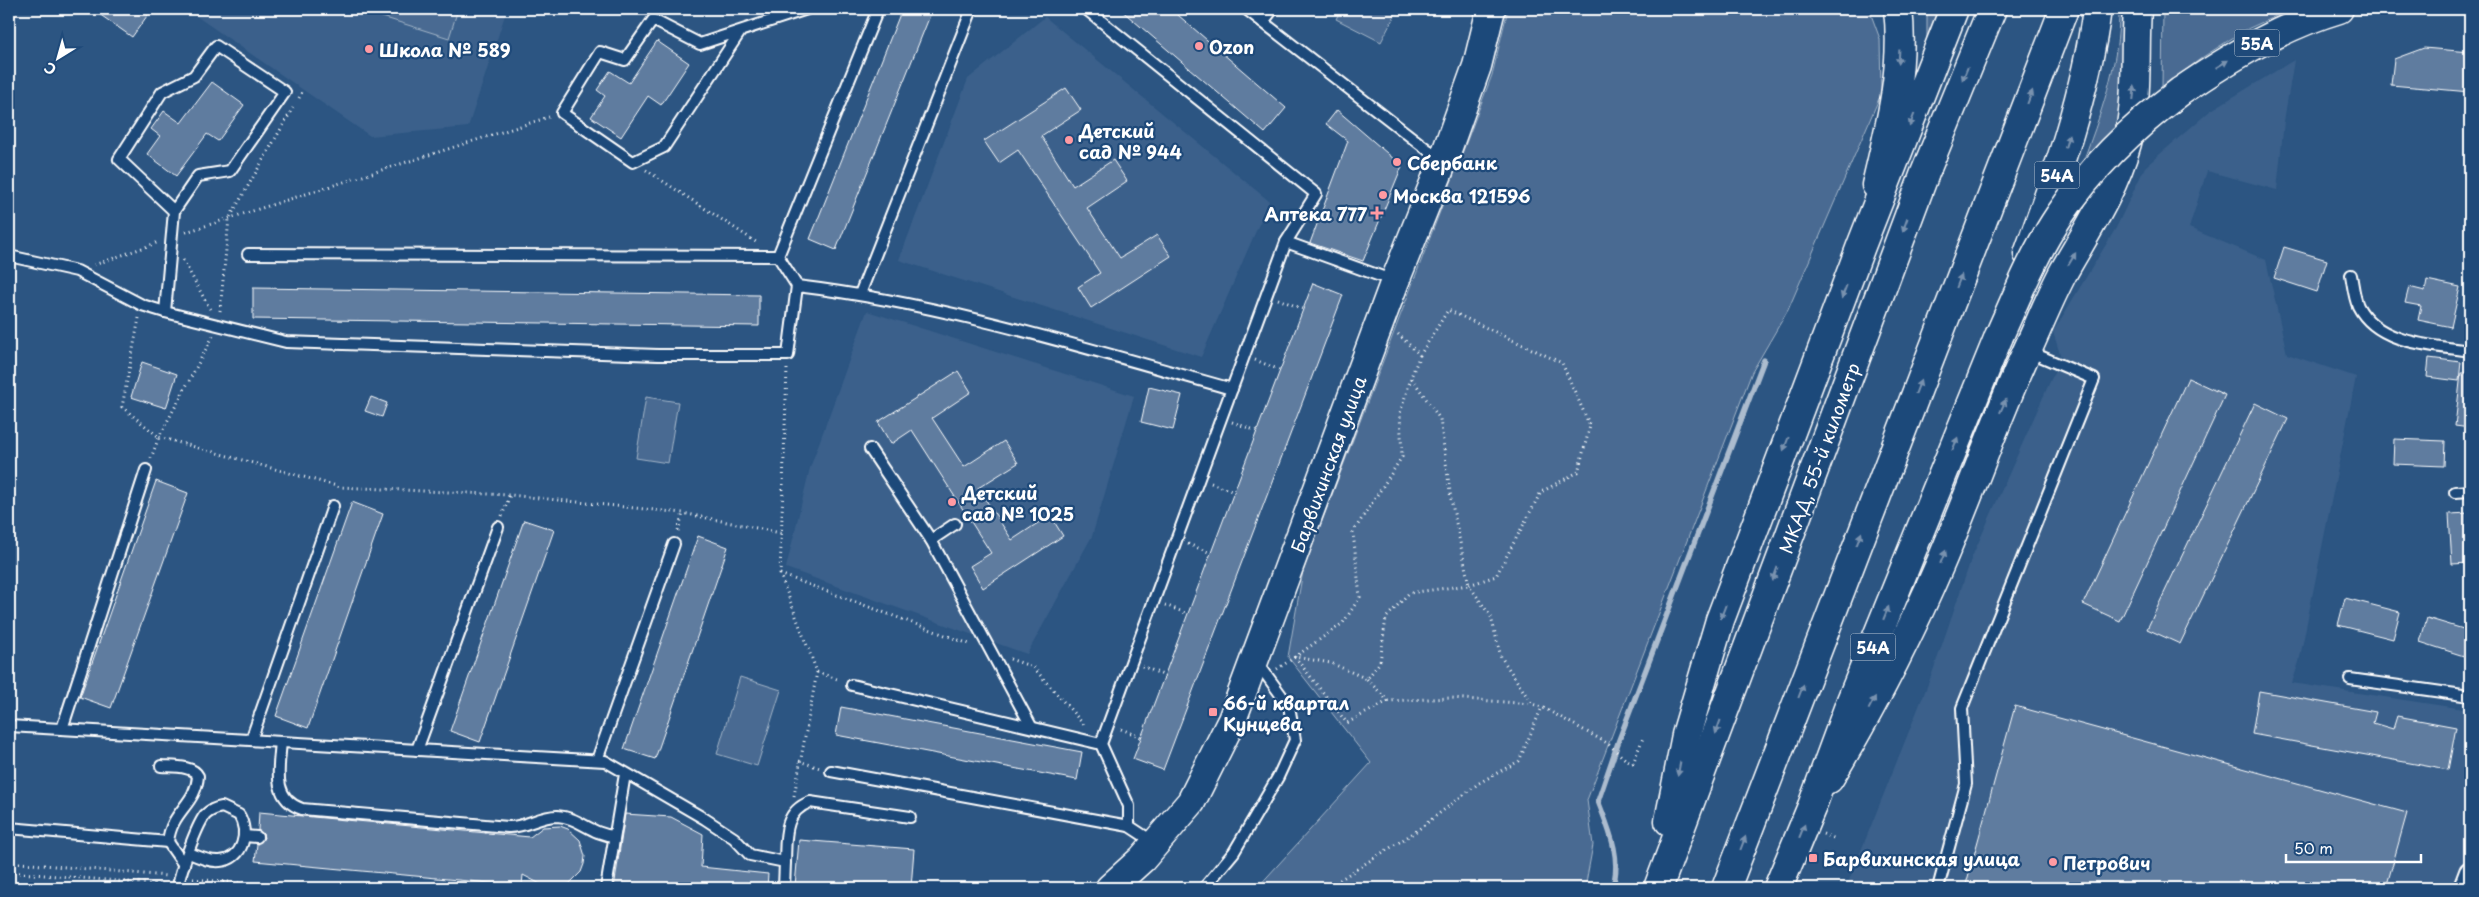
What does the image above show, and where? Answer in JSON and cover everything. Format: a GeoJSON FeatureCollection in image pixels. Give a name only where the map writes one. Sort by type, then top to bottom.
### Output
{"type":"FeatureCollection","features":[{"type":"Feature","properties":{"kind":"main road","name":"Барвихинская улица"},"geometry":{"type":"LineString","coordinates":[[1110,888],[1156,844],[1191,802],[1232,720],[1261,668],[1395,281],[1444,161],[1477,66],[1491,9]]}},
{"type":"Feature","properties":{"kind":"main road"},"geometry":{"type":"LineString","coordinates":[[1861,246],[1890,125],[1896,88],[1900,25],[1898,9]]}},
{"type":"Feature","properties":{"kind":"main road"},"geometry":{"type":"LineString","coordinates":[[1657,888],[1686,735],[1720,620],[1861,246],[1954,9]]}},
{"type":"Feature","properties":{"kind":"main road"},"geometry":{"type":"LineString","coordinates":[[1726,888],[2064,9]]}},
{"type":"Feature","properties":{"kind":"main road","name":"54А"},"geometry":{"type":"LineString","coordinates":[[1778,888],[1815,819],[1850,703],[1998,336],[2063,157],[2083,87],[2097,9]]}},
{"type":"Feature","properties":{"kind":"main road"},"geometry":{"type":"LineString","coordinates":[[1815,819],[1851,743],[1898,655],[1941,562],[1995,422],[2027,351],[2064,273],[2110,190],[2127,142],[2135,90],[2137,9]]}},
{"type":"Feature","properties":{"kind":"main road","name":"55А"},"geometry":{"type":"LineString","coordinates":[[1998,336],[2033,263],[2058,217],[2110,152],[2151,113],[2181,91],[2266,38],[2316,16],[2340,9]]}},
{"type":"Feature","properties":{"kind":"main road","name":"МКАД, 55-й километр"},"geometry":{"type":"LineString","coordinates":[[1657,888],[1925,173],[1988,19]]}},
{"type":"Feature","properties":{"kind":"street"},"geometry":{"type":"LineString","coordinates":[[2464,888],[2470,872]]}},
{"type":"Feature","properties":{"kind":"lane"},"geometry":{"type":"LineString","coordinates":[[740,32],[664,147],[633,162],[562,113],[600,52],[625,60],[653,20],[700,44],[807,9]]}},
{"type":"Feature","properties":{"kind":"lane"},"geometry":{"type":"LineString","coordinates":[[778,256],[878,9]]}},
{"type":"Feature","properties":{"kind":"lane"},"geometry":{"type":"LineString","coordinates":[[860,294],[972,9]]}},
{"type":"Feature","properties":{"kind":"lane"},"geometry":{"type":"LineString","coordinates":[[1086,9],[1316,194],[1286,242],[1101,744],[1129,806],[1129,826]]}},
{"type":"Feature","properties":{"kind":"lane"},"geometry":{"type":"LineString","coordinates":[[1246,9],[1444,161]]}},
{"type":"Feature","properties":{"kind":"lane"},"geometry":{"type":"LineString","coordinates":[[1263,22],[1273,9]]}},
{"type":"Feature","properties":{"kind":"lane"},"geometry":{"type":"LineString","coordinates":[[165,312],[174,211],[198,176],[230,171],[285,92],[216,46],[194,76],[162,92],[119,159],[174,211]]}},
{"type":"Feature","properties":{"kind":"lane"},"geometry":{"type":"LineString","coordinates":[[1286,242],[1395,281]]}},
{"type":"Feature","properties":{"kind":"lane"},"geometry":{"type":"LineString","coordinates":[[248,254],[778,256]]}},
{"type":"Feature","properties":{"kind":"lane"},"geometry":{"type":"LineString","coordinates":[[9,256],[76,271],[142,305],[286,342],[658,355],[788,355],[797,286],[778,256]]}},
{"type":"Feature","properties":{"kind":"lane"},"geometry":{"type":"LineString","coordinates":[[2351,275],[2358,305],[2369,320],[2386,333],[2409,341],[2470,351]]}},
{"type":"Feature","properties":{"kind":"lane"},"geometry":{"type":"LineString","coordinates":[[797,286],[860,294],[998,323],[1232,389]]}},
{"type":"Feature","properties":{"kind":"lane"},"geometry":{"type":"LineString","coordinates":[[1938,888],[1966,784],[1962,708],[2094,379],[2027,351]]}},
{"type":"Feature","properties":{"kind":"lane"},"geometry":{"type":"LineString","coordinates":[[870,448],[931,540],[1031,726]]}},
{"type":"Feature","properties":{"kind":"lane"},"geometry":{"type":"LineString","coordinates":[[62,729],[146,470]]}},
{"type":"Feature","properties":{"kind":"lane"},"geometry":{"type":"LineString","coordinates":[[2455,492],[2470,491]]}},
{"type":"Feature","properties":{"kind":"lane"},"geometry":{"type":"LineString","coordinates":[[251,740],[333,506]]}},
{"type":"Feature","properties":{"kind":"lane"},"geometry":{"type":"LineString","coordinates":[[931,540],[955,524]]}},
{"type":"Feature","properties":{"kind":"lane"},"geometry":{"type":"LineString","coordinates":[[416,750],[498,527]]}},
{"type":"Feature","properties":{"kind":"lane"},"geometry":{"type":"LineString","coordinates":[[597,760],[674,544]]}},
{"type":"Feature","properties":{"kind":"lane"},"geometry":{"type":"LineString","coordinates":[[1204,888],[1234,852],[1278,777],[1295,740],[1289,706],[1261,668]]}},
{"type":"Feature","properties":{"kind":"lane"},"geometry":{"type":"LineString","coordinates":[[2350,679],[2470,696]]}},
{"type":"Feature","properties":{"kind":"lane"},"geometry":{"type":"LineString","coordinates":[[852,685],[1101,744]]}},
{"type":"Feature","properties":{"kind":"lane"},"geometry":{"type":"LineString","coordinates":[[9,726],[605,761],[705,819],[734,838],[750,855],[785,862]]}},
{"type":"Feature","properties":{"kind":"lane"},"geometry":{"type":"LineString","coordinates":[[281,742],[279,787],[286,799],[302,809],[508,827],[519,827],[543,817],[556,816],[575,821],[594,832],[614,836]]}},
{"type":"Feature","properties":{"kind":"lane"},"geometry":{"type":"LineString","coordinates":[[161,766],[190,769],[195,771],[198,776],[193,795],[172,821],[168,842],[184,865]]}},
{"type":"Feature","properties":{"kind":"lane"},"geometry":{"type":"LineString","coordinates":[[831,771],[1129,826],[1156,844]]}},
{"type":"Feature","properties":{"kind":"lane"},"geometry":{"type":"LineString","coordinates":[[606,888],[625,774]]}},
{"type":"Feature","properties":{"kind":"lane"},"geometry":{"type":"LineString","coordinates":[[784,888],[786,826],[790,816],[801,805],[810,802],[910,817]]}},
{"type":"Feature","properties":{"kind":"lane"},"geometry":{"type":"LineString","coordinates":[[178,884],[184,865],[189,853],[204,817],[215,808],[226,807],[238,814],[244,828],[244,836],[239,851],[225,860],[211,861],[189,853]]}},
{"type":"Feature","properties":{"kind":"lane"},"geometry":{"type":"LineString","coordinates":[[9,828],[168,842]]}},
{"type":"Feature","properties":{"kind":"lane"},"geometry":{"type":"LineString","coordinates":[[244,836],[257,837]]}},
{"type":"Feature","properties":{"kind":"path"},"geometry":{"type":"LineString","coordinates":[[298,98],[303,90]]}},
{"type":"Feature","properties":{"kind":"path"},"geometry":{"type":"LineString","coordinates":[[146,470],[159,437],[218,325],[230,219],[293,107]]}},
{"type":"Feature","properties":{"kind":"path"},"geometry":{"type":"LineString","coordinates":[[76,271],[171,237],[562,113]]}},
{"type":"Feature","properties":{"kind":"path"},"geometry":{"type":"LineString","coordinates":[[633,162],[778,256]]}},
{"type":"Feature","properties":{"kind":"path"},"geometry":{"type":"LineString","coordinates":[[171,237],[218,325]]}},
{"type":"Feature","properties":{"kind":"path"},"geometry":{"type":"LineString","coordinates":[[1266,295],[1303,309]]}},
{"type":"Feature","properties":{"kind":"path"},"geometry":{"type":"LineString","coordinates":[[142,305],[130,355],[122,407],[159,437],[340,488],[510,495],[683,513],[781,533]]}},
{"type":"Feature","properties":{"kind":"path"},"geometry":{"type":"LineString","coordinates":[[1261,668],[1295,657],[1343,623],[1360,597],[1353,532],[1402,457],[1400,413],[1411,377],[1420,355],[1448,310],[1562,362],[1590,426],[1578,472],[1540,492],[1496,576],[1469,586],[1409,593],[1386,618],[1380,662],[1366,679]]}},
{"type":"Feature","properties":{"kind":"path"},"geometry":{"type":"LineString","coordinates":[[1382,319],[1420,355]]}},
{"type":"Feature","properties":{"kind":"path"},"geometry":{"type":"LineString","coordinates":[[788,355],[780,574],[817,672],[790,816]]}},
{"type":"Feature","properties":{"kind":"path"},"geometry":{"type":"LineString","coordinates":[[1244,356],[1280,370]]}},
{"type":"Feature","properties":{"kind":"path"},"geometry":{"type":"LineString","coordinates":[[1411,377],[1440,419],[1451,499],[1469,586],[1491,617],[1501,657],[1532,704]]}},
{"type":"Feature","properties":{"kind":"path"},"geometry":{"type":"LineString","coordinates":[[1221,417],[1257,432]]}},
{"type":"Feature","properties":{"kind":"path"},"geometry":{"type":"LineString","coordinates":[[1199,478],[1234,492]]}},
{"type":"Feature","properties":{"kind":"path"},"geometry":{"type":"LineString","coordinates":[[498,527],[510,495]]}},
{"type":"Feature","properties":{"kind":"path"},"geometry":{"type":"LineString","coordinates":[[674,544],[683,513]]}},
{"type":"Feature","properties":{"kind":"path"},"geometry":{"type":"LineString","coordinates":[[1176,539],[1211,554]]}},
{"type":"Feature","properties":{"kind":"path"},"geometry":{"type":"LineString","coordinates":[[780,574],[1033,667],[1101,744]]}},
{"type":"Feature","properties":{"kind":"path"},"geometry":{"type":"LineString","coordinates":[[1154,600],[1188,614]]}},
{"type":"Feature","properties":{"kind":"path"},"geometry":{"type":"LineString","coordinates":[[1295,657],[1331,663],[1366,679],[1388,701]]}},
{"type":"Feature","properties":{"kind":"path"},"geometry":{"type":"LineString","coordinates":[[1295,657],[1347,723],[1388,701],[1451,698],[1532,704],[1607,743],[1625,760],[1633,763],[1642,738]]}},
{"type":"Feature","properties":{"kind":"path"},"geometry":{"type":"LineString","coordinates":[[1131,662],[1164,676]]}},
{"type":"Feature","properties":{"kind":"path"},"geometry":{"type":"LineString","coordinates":[[817,672],[852,685]]}},
{"type":"Feature","properties":{"kind":"path"},"geometry":{"type":"LineString","coordinates":[[1327,888],[1416,832],[1479,783],[1519,761],[1542,708]]}},
{"type":"Feature","properties":{"kind":"path"},"geometry":{"type":"LineString","coordinates":[[1108,724],[1141,737]]}},
{"type":"Feature","properties":{"kind":"path"},"geometry":{"type":"LineString","coordinates":[[799,761],[831,771]]}},
{"type":"Feature","properties":{"kind":"path"},"geometry":{"type":"LineString","coordinates":[[1815,819],[1836,839]]}},
{"type":"Feature","properties":{"kind":"path"},"geometry":{"type":"LineString","coordinates":[[9,862],[178,884]]}},
{"type":"Feature","properties":{"kind":"path"},"geometry":{"type":"LineString","coordinates":[[9,872],[178,884],[299,888]]}},
{"type":"Feature","properties":{"kind":"shaded area","name":"Школа № 589"},"geometry":{"type":"Polygon","coordinates":[[[186,9],[507,9],[468,127],[370,136],[186,9]]]}},
{"type":"Feature","properties":{"kind":"shaded area"},"geometry":{"type":"Polygon","coordinates":[[[378,9],[458,9],[449,38],[376,15],[378,9]]]}},
{"type":"Feature","properties":{"kind":"shaded area"},"geometry":{"type":"Polygon","coordinates":[[[1341,9],[1398,9],[1381,42],[1336,19],[1341,9]]]}},
{"type":"Feature","properties":{"kind":"shaded area"},"geometry":{"type":"Polygon","coordinates":[[[1508,9],[1869,9],[1880,39],[1881,94],[1788,310],[1752,372],[1587,800],[1593,845],[1585,888],[1257,888],[1371,763],[1288,657],[1303,571],[1492,75],[1508,9]]]}},
{"type":"Feature","properties":{"kind":"shaded area"},"geometry":{"type":"Polygon","coordinates":[[[1927,9],[1949,9],[1927,65],[1927,9]]]}},
{"type":"Feature","properties":{"kind":"shaded area"},"geometry":{"type":"Polygon","coordinates":[[[2119,9],[2131,9],[2119,124],[2081,167],[2108,90],[2116,50],[2119,9]]]}},
{"type":"Feature","properties":{"kind":"shaded area"},"geometry":{"type":"Polygon","coordinates":[[[2163,9],[2291,9],[2243,31],[2203,57],[2162,88],[2163,9]]]}},
{"type":"Feature","properties":{"kind":"shaded area","name":"Детский сад № 944"},"geometry":{"type":"Polygon","coordinates":[[[1045,17],[1269,201],[1201,357],[899,260],[968,79],[1045,17]]]}},
{"type":"Feature","properties":{"kind":"shaded area"},"geometry":{"type":"Polygon","coordinates":[[[2294,60],[2284,121],[2277,190],[2207,171],[2189,228],[2266,260],[2287,354],[2356,377],[2299,662],[2292,683],[2470,710],[2470,849],[2455,888],[1846,888],[1932,674],[1972,557],[2061,357],[2053,332],[2116,228],[2145,167],[2210,111],[2294,60]]]}},
{"type":"Feature","properties":{"kind":"shaded area","name":"Детский сад № 1025"},"geometry":{"type":"Polygon","coordinates":[[[867,311],[1134,396],[1092,536],[1027,654],[786,568],[810,468],[867,311]]]}},
{"type":"Feature","properties":{"kind":"shaded area"},"geometry":{"type":"Polygon","coordinates":[[[646,397],[678,402],[668,463],[636,458],[646,397]]]}},
{"type":"Feature","properties":{"kind":"shaded area"},"geometry":{"type":"Polygon","coordinates":[[[740,677],[781,690],[757,766],[717,754],[740,677]]]}},
{"type":"Feature","properties":{"kind":"building"},"geometry":{"type":"Polygon","coordinates":[[[92,9],[152,9],[132,37],[92,9]]]}},
{"type":"Feature","properties":{"kind":"building"},"geometry":{"type":"Polygon","coordinates":[[[902,9],[920,9],[931,13],[836,250],[810,239],[902,9]]]}},
{"type":"Feature","properties":{"kind":"building"},"geometry":{"type":"Polygon","coordinates":[[[1120,9],[1171,9],[1286,108],[1265,133],[1120,9]]]}},
{"type":"Feature","properties":{"kind":"building"},"geometry":{"type":"Polygon","coordinates":[[[657,41],[689,63],[661,105],[648,96],[621,137],[591,117],[605,96],[597,90],[610,71],[629,83],[657,41]]]}},
{"type":"Feature","properties":{"kind":"building"},"geometry":{"type":"Polygon","coordinates":[[[2424,48],[2470,52],[2470,92],[2391,85],[2394,59],[2424,48]]]}},
{"type":"Feature","properties":{"kind":"building"},"geometry":{"type":"Polygon","coordinates":[[[212,82],[244,105],[218,141],[207,134],[176,176],[147,154],[160,136],[151,129],[164,111],[181,123],[212,82]]]}},
{"type":"Feature","properties":{"kind":"building"},"geometry":{"type":"Polygon","coordinates":[[[1066,88],[1081,110],[1041,136],[1073,186],[1113,160],[1127,181],[1087,208],[1120,258],[1157,235],[1171,256],[1091,308],[1078,287],[1100,273],[1018,150],[999,163],[984,141],[1066,88]]]}},
{"type":"Feature","properties":{"kind":"building"},"geometry":{"type":"Polygon","coordinates":[[[1337,110],[1402,166],[1363,261],[1310,243],[1348,141],[1326,124],[1337,110]]]}},
{"type":"Feature","properties":{"kind":"building"},"geometry":{"type":"Polygon","coordinates":[[[2284,247],[2327,260],[2317,292],[2274,278],[2284,247]]]}},
{"type":"Feature","properties":{"kind":"building"},"geometry":{"type":"Polygon","coordinates":[[[2427,280],[2460,287],[2451,327],[2418,320],[2421,306],[2405,303],[2409,287],[2425,291],[2427,280]]]}},
{"type":"Feature","properties":{"kind":"building"},"geometry":{"type":"Polygon","coordinates":[[[1313,283],[1343,295],[1163,770],[1133,759],[1313,283]]]}},
{"type":"Feature","properties":{"kind":"building"},"geometry":{"type":"Polygon","coordinates":[[[253,288],[759,295],[759,326],[253,319],[253,288]]]}},
{"type":"Feature","properties":{"kind":"building"},"geometry":{"type":"Polygon","coordinates":[[[2429,358],[2461,362],[2459,381],[2427,377],[2429,358]]]}},
{"type":"Feature","properties":{"kind":"building"},"geometry":{"type":"Polygon","coordinates":[[[142,362],[177,374],[166,408],[131,397],[142,362]]]}},
{"type":"Feature","properties":{"kind":"building"},"geometry":{"type":"Polygon","coordinates":[[[958,371],[971,392],[932,418],[964,467],[1004,441],[1018,463],[978,488],[1012,540],[1050,515],[1063,536],[983,588],[970,566],[991,553],[912,430],[891,444],[878,422],[958,371]]]}},
{"type":"Feature","properties":{"kind":"building"},"geometry":{"type":"Polygon","coordinates":[[[2461,373],[2470,373],[2470,428],[2455,426],[2461,373]]]}},
{"type":"Feature","properties":{"kind":"building"},"geometry":{"type":"Polygon","coordinates":[[[2188,378],[2225,395],[2120,621],[2083,604],[2188,378]]]}},
{"type":"Feature","properties":{"kind":"building"},"geometry":{"type":"Polygon","coordinates":[[[1149,387],[1182,395],[1173,430],[1141,422],[1149,387]]]}},
{"type":"Feature","properties":{"kind":"building"},"geometry":{"type":"Polygon","coordinates":[[[371,397],[387,403],[382,417],[365,411],[371,397]]]}},
{"type":"Feature","properties":{"kind":"building"},"geometry":{"type":"Polygon","coordinates":[[[2255,403],[2288,419],[2180,644],[2147,629],[2255,403]]]}},
{"type":"Feature","properties":{"kind":"building"},"geometry":{"type":"Polygon","coordinates":[[[2394,439],[2445,441],[2444,466],[2393,464],[2394,439]]]}},
{"type":"Feature","properties":{"kind":"building"},"geometry":{"type":"Polygon","coordinates":[[[156,481],[188,493],[111,708],[80,697],[156,481]]]}},
{"type":"Feature","properties":{"kind":"building"},"geometry":{"type":"Polygon","coordinates":[[[352,502],[383,514],[308,728],[276,716],[352,502]]]}},
{"type":"Feature","properties":{"kind":"building"},"geometry":{"type":"Polygon","coordinates":[[[2470,513],[2470,563],[2452,564],[2449,514],[2470,513]]]}},
{"type":"Feature","properties":{"kind":"building"},"geometry":{"type":"Polygon","coordinates":[[[524,520],[554,530],[480,742],[450,731],[524,520]]]}},
{"type":"Feature","properties":{"kind":"building"},"geometry":{"type":"Polygon","coordinates":[[[698,536],[728,547],[655,759],[624,749],[698,536]]]}},
{"type":"Feature","properties":{"kind":"building"},"geometry":{"type":"Polygon","coordinates":[[[2345,598],[2400,612],[2393,639],[2338,625],[2345,598]]]}},
{"type":"Feature","properties":{"kind":"building"},"geometry":{"type":"Polygon","coordinates":[[[2427,618],[2470,631],[2470,658],[2420,642],[2427,618]]]}},
{"type":"Feature","properties":{"kind":"building"},"geometry":{"type":"Polygon","coordinates":[[[2259,691],[2376,712],[2373,723],[2393,729],[2397,716],[2456,727],[2448,770],[2252,734],[2259,691]]]}},
{"type":"Feature","properties":{"kind":"building"},"geometry":{"type":"Polygon","coordinates":[[[2015,706],[2407,813],[2386,888],[1965,888],[2015,706]]]}},
{"type":"Feature","properties":{"kind":"building"},"geometry":{"type":"Polygon","coordinates":[[[841,707],[1082,752],[1077,780],[836,735],[841,707]]]}},
{"type":"Feature","properties":{"kind":"building"},"geometry":{"type":"Polygon","coordinates":[[[259,812],[530,837],[543,827],[560,826],[568,829],[580,840],[585,856],[584,864],[581,872],[569,884],[552,887],[544,886],[523,875],[522,886],[255,861],[257,844],[264,838],[263,834],[258,830],[259,812]]]}},
{"type":"Feature","properties":{"kind":"building"},"geometry":{"type":"Polygon","coordinates":[[[625,814],[671,817],[703,834],[701,867],[768,874],[767,888],[614,888],[625,814]]]}},
{"type":"Feature","properties":{"kind":"building"},"geometry":{"type":"Polygon","coordinates":[[[799,840],[914,849],[911,888],[811,888],[795,886],[799,840]]]}},
{"type":"Feature","properties":{"kind":"waterway"},"geometry":{"type":"LineString","coordinates":[[1612,888],[1615,877],[1615,855],[1610,832],[1598,801],[1619,740],[1764,360]]}},
{"type":"Feature","properties":{"kind":"place","name":"Ozon"},"geometry":{"type":"Point","coordinates":[1199,46]}},
{"type":"Feature","properties":{"kind":"place","name":"Школа № 589"},"geometry":{"type":"Point","coordinates":[369,49]}},
{"type":"Feature","properties":{"kind":"place","name":"Детский сад № 944"},"geometry":{"type":"Point","coordinates":[1069,140]}},
{"type":"Feature","properties":{"kind":"place","name":"Сбербанк"},"geometry":{"type":"Point","coordinates":[1397,162]}},
{"type":"Feature","properties":{"kind":"place","name":"Москва 121596"},"geometry":{"type":"Point","coordinates":[1383,195]}},
{"type":"Feature","properties":{"kind":"place","name":"Аптека 777"},"geometry":{"type":"Point","coordinates":[1377,213]}},
{"type":"Feature","properties":{"kind":"place","name":"Детский сад № 1025"},"geometry":{"type":"Point","coordinates":[952,502]}},
{"type":"Feature","properties":{"kind":"place","name":"66-й квартал Кунцева"},"geometry":{"type":"Point","coordinates":[1213,712]}},
{"type":"Feature","properties":{"kind":"place","name":"Барвихинская улица"},"geometry":{"type":"Point","coordinates":[1813,858]}},
{"type":"Feature","properties":{"kind":"place","name":"Петрович"},"geometry":{"type":"Point","coordinates":[2053,862]}}]}
